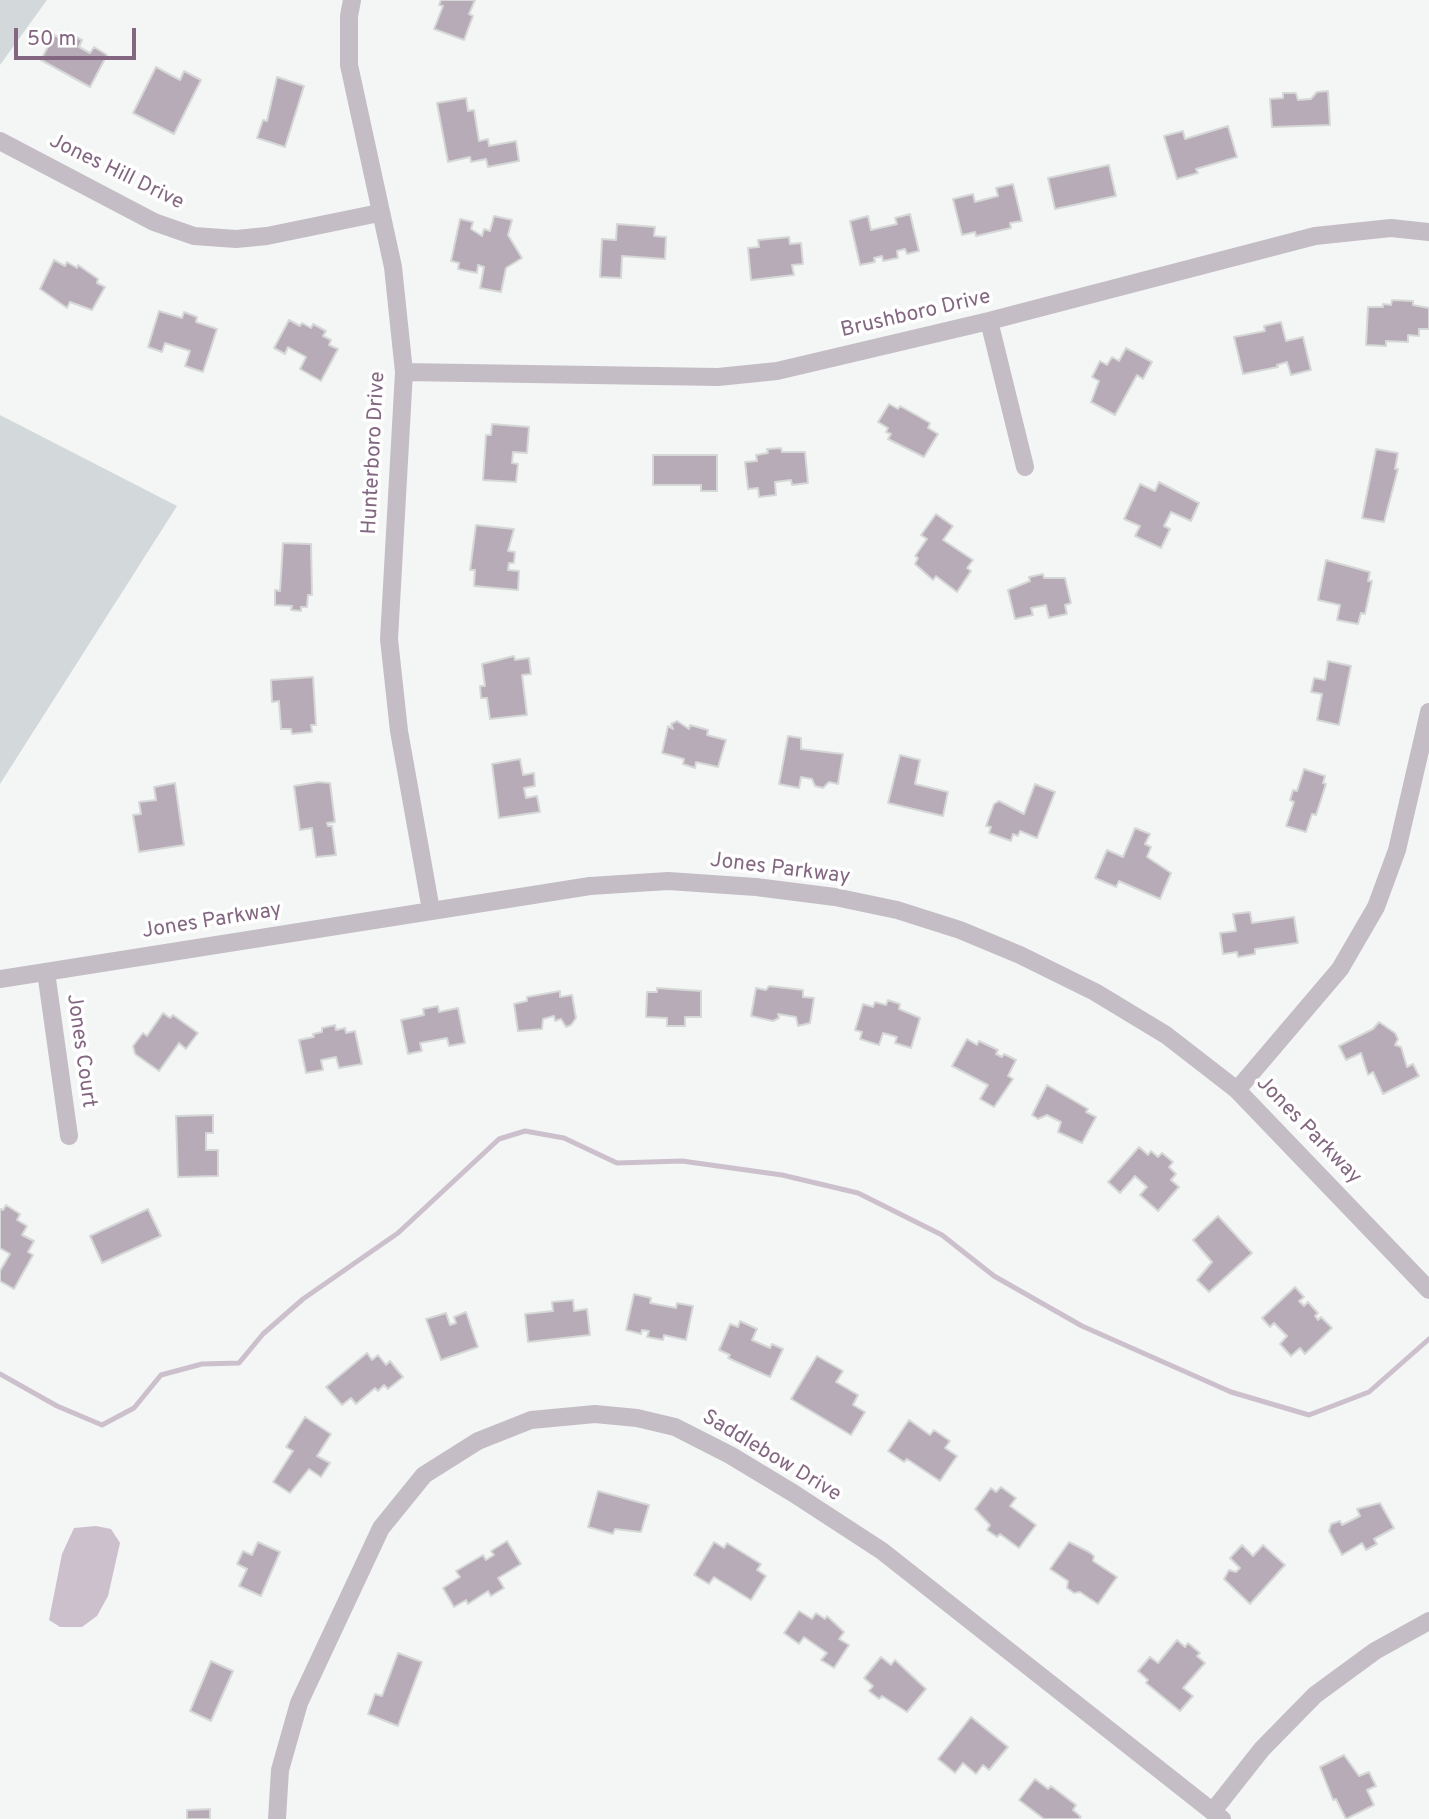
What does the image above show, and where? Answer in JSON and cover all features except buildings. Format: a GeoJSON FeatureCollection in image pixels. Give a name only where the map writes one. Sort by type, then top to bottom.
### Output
{"type":"FeatureCollection","features":[{"type":"Feature","properties":{"kind":"street","name":"Hunterboro Drive"},"geometry":{"type":"LineString","coordinates":[[352,0],[349,16],[349,65],[379,213],[393,267],[404,372],[389,639],[399,731],[431,910]]}},
{"type":"Feature","properties":{"kind":"street","name":"Jones Hill Drive"},"geometry":{"type":"LineString","coordinates":[[0,141],[155,222],[194,236],[236,239],[267,236],[379,213]]}},
{"type":"Feature","properties":{"kind":"street","name":"Brushboro Drive"},"geometry":{"type":"LineString","coordinates":[[404,372],[732,377],[777,371],[989,321],[1315,236],[1391,228],[1429,232]]}},
{"type":"Feature","properties":{"kind":"street"},"geometry":{"type":"LineString","coordinates":[[989,321],[1025,467]]}},
{"type":"Feature","properties":{"kind":"street"},"geometry":{"type":"LineString","coordinates":[[1237,1090],[1340,969],[1376,907],[1397,850],[1425,756],[1429,712]]}},
{"type":"Feature","properties":{"kind":"street","name":"Jones Parkway"},"geometry":{"type":"LineString","coordinates":[[0,979],[590,886],[668,881],[756,887],[835,897],[897,909],[984,940],[1096,992],[1166,1035],[1237,1090],[1429,1290]]}},
{"type":"Feature","properties":{"kind":"street","name":"Jones Court"},"geometry":{"type":"LineString","coordinates":[[46,972],[69,1136]]}},
{"type":"Feature","properties":{"kind":"street","name":"Saddlebow Drive"},"geometry":{"type":"LineString","coordinates":[[277,1819],[280,1770],[299,1703],[381,1528],[424,1475],[478,1441],[531,1420],[595,1414],[637,1418],[675,1427],[730,1455],[793,1493],[882,1551],[1217,1815]]}},
{"type":"Feature","properties":{"kind":"street"},"geometry":{"type":"LineString","coordinates":[[1217,1815],[1262,1749],[1315,1695],[1375,1651],[1429,1621]]}},
{"type":"Feature","properties":{"kind":"shaded area"},"geometry":{"type":"Polygon","coordinates":[[[0,0],[47,0],[0,65],[0,0]]]}},
{"type":"Feature","properties":{"kind":"shaded area"},"geometry":{"type":"Polygon","coordinates":[[[0,415],[177,506],[0,784],[0,415]]]}},
{"type":"Feature","properties":{"kind":"shaded area"},"geometry":{"type":"Polygon","coordinates":[[[96,1526],[111,1529],[120,1543],[108,1596],[97,1616],[82,1627],[60,1627],[49,1620],[62,1554],[74,1528],[96,1526]]]}},
{"type":"Feature","properties":{"kind":"waterway"},"geometry":{"type":"LineString","coordinates":[[0,1374],[57,1406],[102,1425],[134,1408],[161,1375],[202,1364],[239,1363],[263,1334],[303,1299],[398,1233],[499,1139],[525,1131],[564,1138],[617,1163],[682,1161],[782,1175],[858,1193],[942,1235],[994,1276],[1082,1326],[1231,1392],[1309,1415],[1369,1392],[1429,1339]]}}]}
